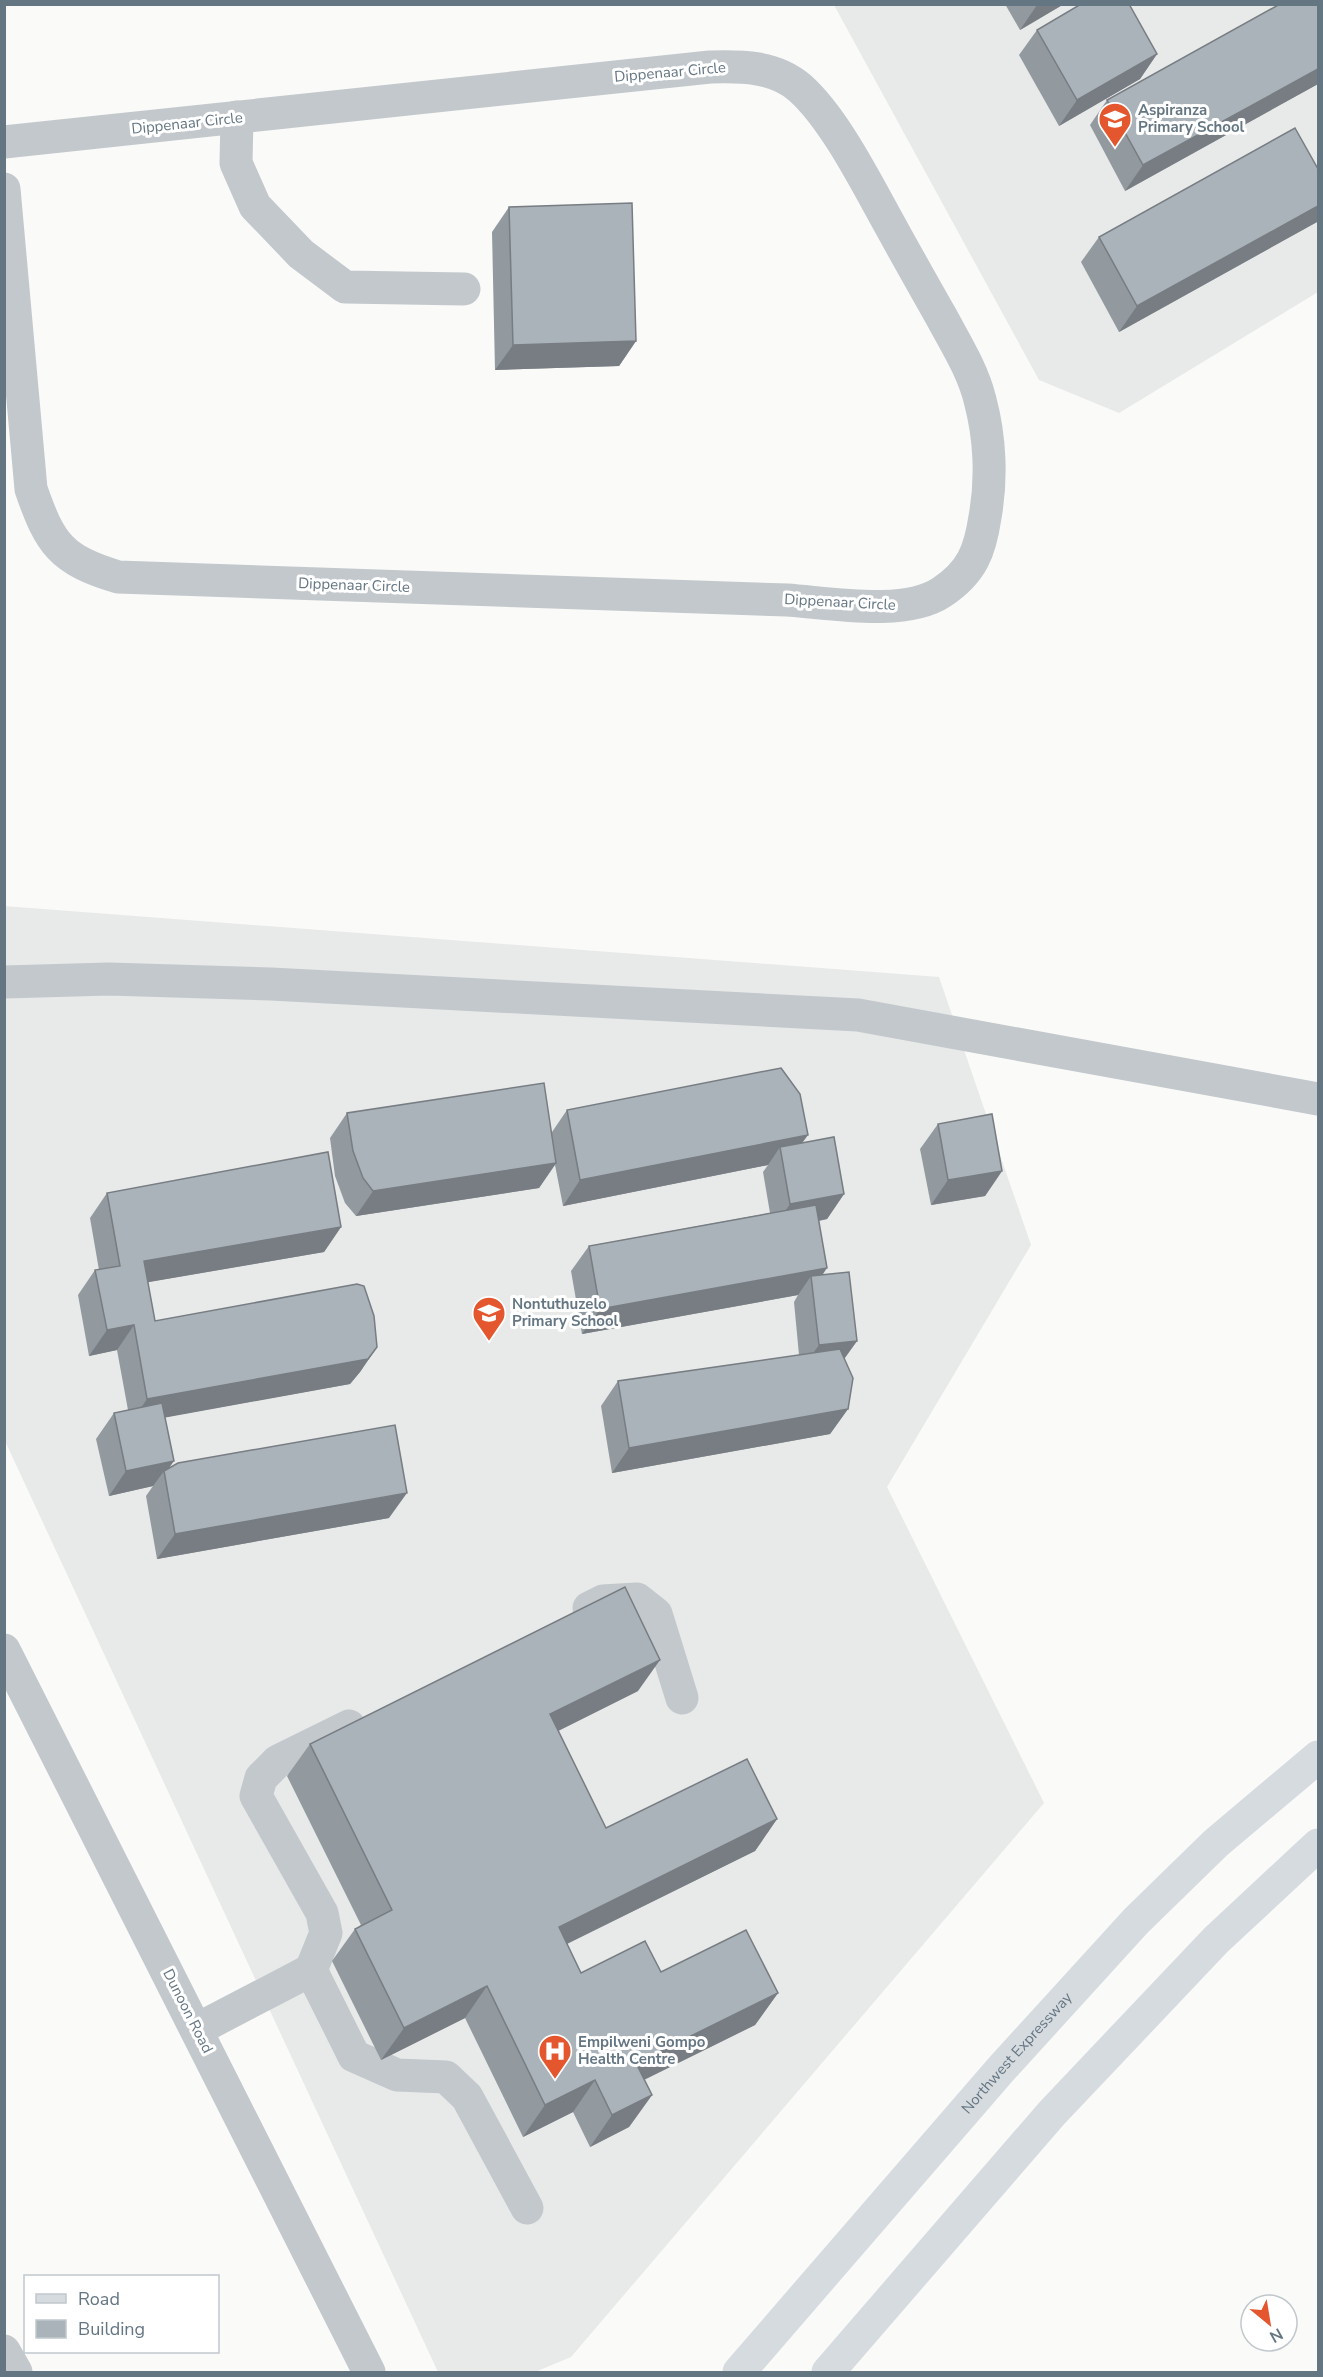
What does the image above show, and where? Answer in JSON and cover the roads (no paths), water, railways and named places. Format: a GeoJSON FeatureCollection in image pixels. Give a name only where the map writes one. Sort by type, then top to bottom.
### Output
{"type":"FeatureCollection","features":[{"type":"Feature","properties":{"kind":"main road","name":"Northwest Expressway"},"geometry":{"type":"LineString","coordinates":[[739,2373],[1002,2068],[1136,1921],[1216,1843],[1318,1757]]}},
{"type":"Feature","properties":{"kind":"main road"},"geometry":{"type":"LineString","coordinates":[[828,2373],[1052,2113],[1216,1940],[1318,1845]]}},
{"type":"Feature","properties":{"kind":"street","name":"Dippenaar Circle"},"geometry":{"type":"LineString","coordinates":[[4,142],[710,67],[745,66],[776,73],[799,87],[822,112],[857,167],[964,358],[980,399],[988,442],[988,502],[981,546],[965,573],[941,593],[915,603],[891,607],[787,600],[118,577],[89,568],[63,551],[43,524],[31,489],[4,189]]}},
{"type":"Feature","properties":{"kind":"street"},"geometry":{"type":"LineString","coordinates":[[237,117],[236,163],[255,206],[301,255],[345,287],[464,290]]}},
{"type":"Feature","properties":{"kind":"street"},"geometry":{"type":"LineString","coordinates":[[4,982],[109,979],[260,983],[858,1015],[1318,1099]]}},
{"type":"Feature","properties":{"kind":"street"},"geometry":{"type":"LineString","coordinates":[[561,1622],[603,1601],[637,1599],[656,1614],[682,1698]]}},
{"type":"Feature","properties":{"kind":"street","name":"Dunoon Road"},"geometry":{"type":"LineString","coordinates":[[4,1650],[198,2029],[369,2373]]}},
{"type":"Feature","properties":{"kind":"street"},"geometry":{"type":"LineString","coordinates":[[198,2029],[311,1970],[326,1933],[322,1913],[256,1796],[261,1778],[278,1761],[372,1715]]}},
{"type":"Feature","properties":{"kind":"street"},"geometry":{"type":"LineString","coordinates":[[311,1970],[354,2056],[397,2075],[446,2077],[466,2097],[527,2208]]}},
{"type":"Feature","properties":{"kind":"street"},"geometry":{"type":"LineString","coordinates":[[4,2351],[16,2373]]}},
{"type":"Feature","properties":{"kind":"place","name":"Aspiranza Primary School"},"geometry":{"type":"Point","coordinates":[1115,148]}},
{"type":"Feature","properties":{"kind":"place","name":"Nontuthuzelo Primary School"},"geometry":{"type":"Point","coordinates":[489,1342]}},
{"type":"Feature","properties":{"kind":"place","name":"Empilweni Gompo Health Centre"},"geometry":{"type":"Point","coordinates":[555,2080]}}]}
